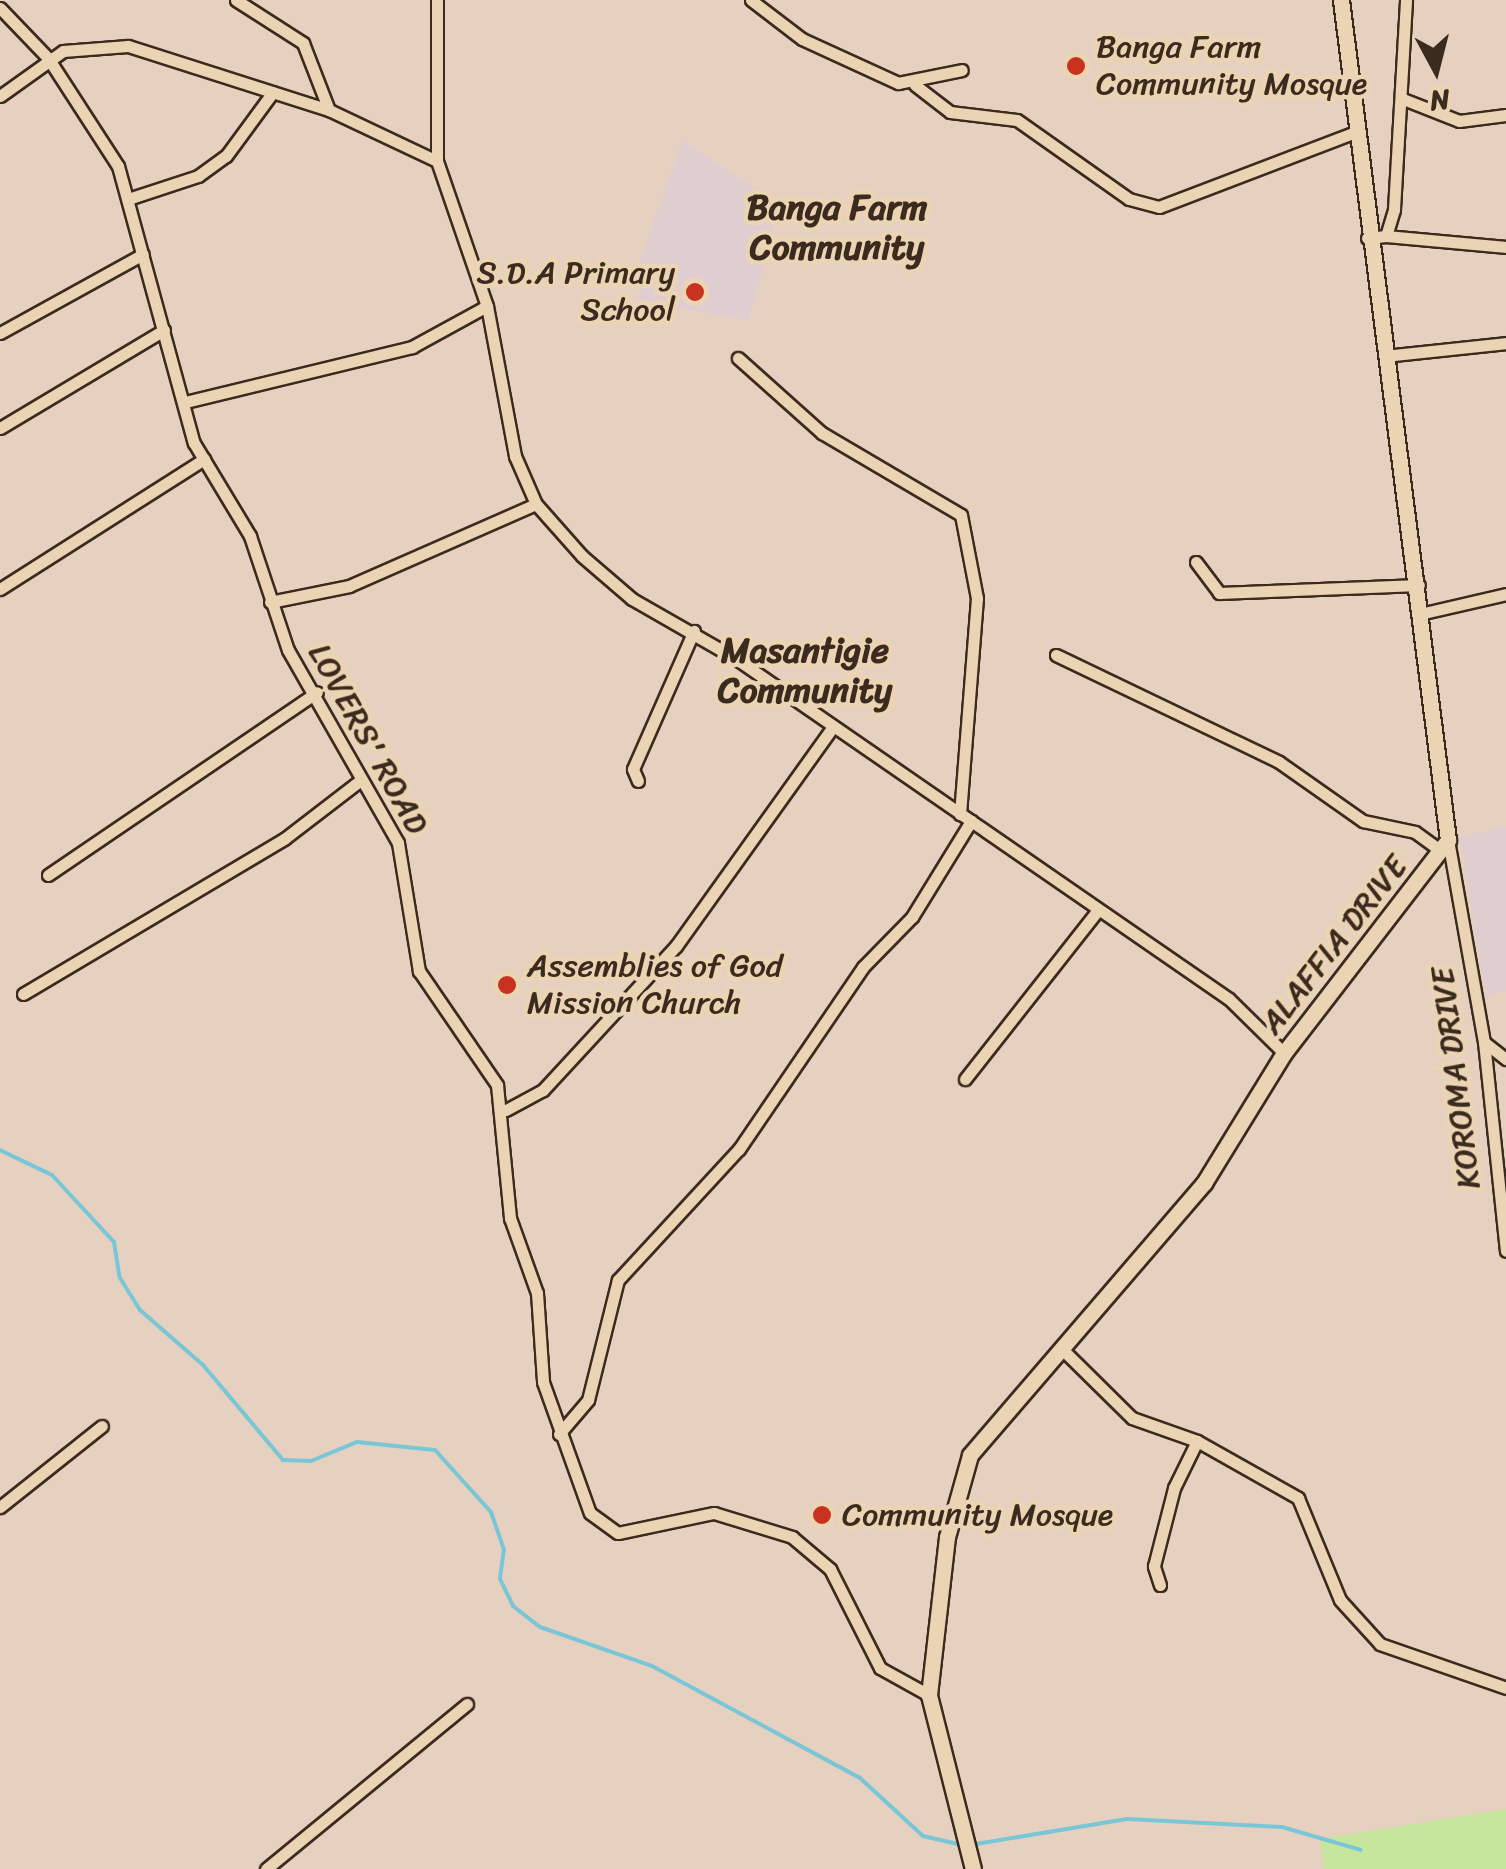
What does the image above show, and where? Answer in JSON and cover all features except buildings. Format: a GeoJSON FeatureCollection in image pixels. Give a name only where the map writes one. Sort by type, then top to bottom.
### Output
{"type":"FeatureCollection","features":[{"type":"Feature","properties":{"kind":"street"},"geometry":{"type":"LineString","coordinates":[[236,0],[302,44],[329,110]]}},
{"type":"Feature","properties":{"kind":"street"},"geometry":{"type":"LineString","coordinates":[[437,0],[438,161],[487,306],[515,456],[536,504],[632,599],[694,631],[1230,999],[1284,1053]]}},
{"type":"Feature","properties":{"kind":"street"},"geometry":{"type":"LineString","coordinates":[[751,0],[802,39],[827,45],[915,84],[950,112],[1016,120],[1128,199],[1159,206],[1355,132]]}},
{"type":"Feature","properties":{"kind":"street","name":"ALAFFIA DRIVE"},"geometry":{"type":"LineString","coordinates":[[974,1869],[972,1834],[929,1695],[947,1537],[970,1455],[997,1413],[1063,1350],[1204,1183],[1284,1053],[1445,845],[1424,613],[1367,238],[1341,0]]}},
{"type":"Feature","properties":{"kind":"street"},"geometry":{"type":"LineString","coordinates":[[1386,236],[1403,99],[1406,0]]}},
{"type":"Feature","properties":{"kind":"street","name":"LOVERS' ROAD"},"geometry":{"type":"LineString","coordinates":[[0,8],[48,58],[118,166],[204,459],[250,536],[270,602],[402,858],[419,971],[506,1110]]}},
{"type":"Feature","properties":{"kind":"street"},"geometry":{"type":"LineString","coordinates":[[0,96],[48,58],[75,47],[128,46],[329,110],[438,161]]}},
{"type":"Feature","properties":{"kind":"street"},"geometry":{"type":"LineString","coordinates":[[915,84],[962,70]]}},
{"type":"Feature","properties":{"kind":"street"},"geometry":{"type":"LineString","coordinates":[[128,199],[168,189],[226,156],[273,92]]}},
{"type":"Feature","properties":{"kind":"street"},"geometry":{"type":"LineString","coordinates":[[1403,99],[1458,122],[1506,115]]}},
{"type":"Feature","properties":{"kind":"street"},"geometry":{"type":"LineString","coordinates":[[1367,238],[1386,236],[1506,247]]}},
{"type":"Feature","properties":{"kind":"street"},"geometry":{"type":"LineString","coordinates":[[0,333],[143,254]]}},
{"type":"Feature","properties":{"kind":"street"},"geometry":{"type":"LineString","coordinates":[[185,402],[412,347],[487,306]]}},
{"type":"Feature","properties":{"kind":"street"},"geometry":{"type":"LineString","coordinates":[[0,428],[164,330]]}},
{"type":"Feature","properties":{"kind":"street"},"geometry":{"type":"LineString","coordinates":[[1385,356],[1506,343]]}},
{"type":"Feature","properties":{"kind":"street"},"geometry":{"type":"LineString","coordinates":[[560,1434],[590,1395],[618,1280],[739,1148],[863,967],[912,917],[966,817],[977,598],[956,506],[822,433],[738,358]]}},
{"type":"Feature","properties":{"kind":"street"},"geometry":{"type":"LineString","coordinates":[[0,589],[204,459]]}},
{"type":"Feature","properties":{"kind":"street"},"geometry":{"type":"LineString","coordinates":[[270,602],[349,586],[536,504]]}},
{"type":"Feature","properties":{"kind":"street"},"geometry":{"type":"LineString","coordinates":[[1196,562],[1219,593],[1419,585]]}},
{"type":"Feature","properties":{"kind":"street"},"geometry":{"type":"LineString","coordinates":[[1424,613],[1506,594]]}},
{"type":"Feature","properties":{"kind":"street"},"geometry":{"type":"LineString","coordinates":[[638,782],[633,769],[694,631]]}},
{"type":"Feature","properties":{"kind":"street"},"geometry":{"type":"LineString","coordinates":[[1056,655],[1279,762],[1363,822],[1415,832],[1445,845]]}},
{"type":"Feature","properties":{"kind":"street"},"geometry":{"type":"LineString","coordinates":[[48,875],[316,692]]}},
{"type":"Feature","properties":{"kind":"street"},"geometry":{"type":"LineString","coordinates":[[833,727],[676,946],[543,1090],[506,1110],[507,1206],[538,1293],[543,1382],[560,1434],[604,1528],[637,1534],[714,1513],[806,1544],[830,1569],[880,1668],[929,1695]]}},
{"type":"Feature","properties":{"kind":"street"},"geometry":{"type":"LineString","coordinates":[[23,994],[284,839],[361,780]]}},
{"type":"Feature","properties":{"kind":"street","name":"KOROMA DRIVE"},"geometry":{"type":"LineString","coordinates":[[1445,845],[1484,1042],[1506,1251]]}},
{"type":"Feature","properties":{"kind":"street"},"geometry":{"type":"LineString","coordinates":[[966,1080],[1097,911]]}},
{"type":"Feature","properties":{"kind":"street"},"geometry":{"type":"LineString","coordinates":[[1484,1042],[1506,1059]]}},
{"type":"Feature","properties":{"kind":"street"},"geometry":{"type":"LineString","coordinates":[[1063,1350],[1132,1418],[1197,1441],[1298,1498],[1340,1600],[1380,1644],[1506,1688]]}},
{"type":"Feature","properties":{"kind":"street"},"geometry":{"type":"LineString","coordinates":[[0,1507],[102,1426]]}},
{"type":"Feature","properties":{"kind":"street"},"geometry":{"type":"LineString","coordinates":[[1160,1585],[1154,1566],[1174,1488],[1197,1441]]}},
{"type":"Feature","properties":{"kind":"street"},"geometry":{"type":"LineString","coordinates":[[266,1869],[468,1704]]}},
{"type":"Feature","properties":{"kind":"shaded area"},"geometry":{"type":"Polygon","coordinates":[[[682,140],[780,205],[749,320],[639,302],[640,262],[682,140]]]}},
{"type":"Feature","properties":{"kind":"shaded area"},"geometry":{"type":"Polygon","coordinates":[[[1506,827],[1506,991],[1485,996],[1460,836],[1506,827]]]}},
{"type":"Feature","properties":{"kind":"green space"},"geometry":{"type":"Polygon","coordinates":[[[1506,1809],[1506,1869],[1324,1869],[1320,1839],[1506,1809]]]}},
{"type":"Feature","properties":{"kind":"waterway"},"geometry":{"type":"LineString","coordinates":[[0,1150],[52,1175],[114,1242],[120,1278],[140,1310],[203,1365],[283,1460],[311,1461],[357,1442],[435,1450],[491,1512],[504,1549],[500,1579],[513,1606],[540,1627],[652,1666],[860,1778],[923,1836],[961,1845]]}},
{"type":"Feature","properties":{"kind":"waterway"},"geometry":{"type":"LineString","coordinates":[[970,1845],[1127,1819],[1282,1827],[1361,1850]]}},
{"type":"Feature","properties":{"kind":"place","name":"Banga Farm Community Mosque"},"geometry":{"type":"Point","coordinates":[1076,66]}},
{"type":"Feature","properties":{"kind":"place","name":"S.D.A Primary School"},"geometry":{"type":"Point","coordinates":[695,292]}},
{"type":"Feature","properties":{"kind":"place","name":"Assemblies of God Mission Church"},"geometry":{"type":"Point","coordinates":[507,985]}},
{"type":"Feature","properties":{"kind":"place","name":"Community Mosque"},"geometry":{"type":"Point","coordinates":[822,1515]}},
{"type":"Feature","properties":{"kind":"district","name":"Banga Farm Community"},"geometry":{"type":"Point","coordinates":[837,227]}},
{"type":"Feature","properties":{"kind":"district","name":"Masantigie Community"},"geometry":{"type":"Point","coordinates":[805,670]}}]}
